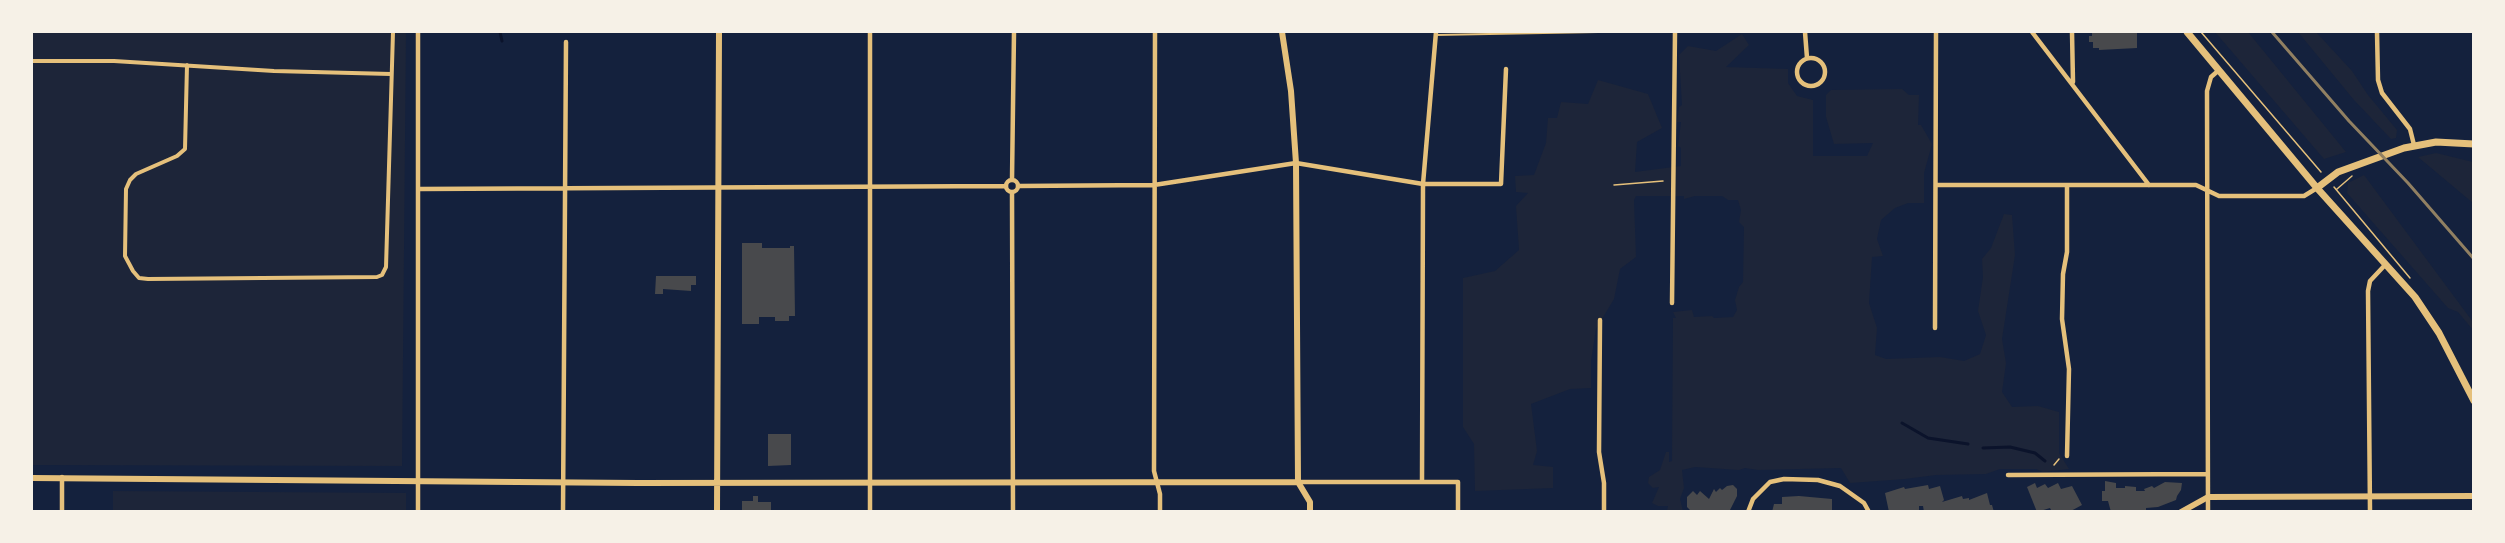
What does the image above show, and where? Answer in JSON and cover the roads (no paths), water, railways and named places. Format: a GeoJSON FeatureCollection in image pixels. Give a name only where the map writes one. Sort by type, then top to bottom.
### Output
{"type":"FeatureCollection","features":[{"type":"Feature","properties":{"kind":"main road"},"geometry":{"type":"LineString","coordinates":[[2187,32],[2317,188],[2415,297],[2432,320],[2474,401]]}},
{"type":"Feature","properties":{"kind":"main road"},"geometry":{"type":"LineString","coordinates":[[2317,188],[2338,172],[2414,145],[2446,141],[2474,144]]}},
{"type":"Feature","properties":{"kind":"street"},"geometry":{"type":"LineString","coordinates":[[187,65],[185,148],[177,156],[136,174],[126,189],[125,256],[127,263],[139,278],[366,277],[382,275],[386,267],[393,32]]}},
{"type":"Feature","properties":{"kind":"street"},"geometry":{"type":"LineString","coordinates":[[418,32],[420,189],[418,512]]}},
{"type":"Feature","properties":{"kind":"street"},"geometry":{"type":"LineString","coordinates":[[717,512],[719,32]]}},
{"type":"Feature","properties":{"kind":"street"},"geometry":{"type":"LineString","coordinates":[[870,32],[868,186],[870,512]]}},
{"type":"Feature","properties":{"kind":"street"},"geometry":{"type":"LineString","coordinates":[[1012,180],[1014,32]]}},
{"type":"Feature","properties":{"kind":"street"},"geometry":{"type":"LineString","coordinates":[[1155,32],[1154,471],[1160,494],[1160,512]]}},
{"type":"Feature","properties":{"kind":"street"},"geometry":{"type":"LineString","coordinates":[[1282,32],[1291,91],[1296,163],[1298,482],[1310,502],[1310,512]]}},
{"type":"Feature","properties":{"kind":"street"},"geometry":{"type":"LineString","coordinates":[[1672,303],[1675,32]]}},
{"type":"Feature","properties":{"kind":"street"},"geometry":{"type":"LineString","coordinates":[[1805,32],[1807,58]]}},
{"type":"Feature","properties":{"kind":"street"},"geometry":{"type":"LineString","coordinates":[[1935,328],[1936,32]]}},
{"type":"Feature","properties":{"kind":"street"},"geometry":{"type":"LineString","coordinates":[[2032,32],[2073,82],[2149,185]]}},
{"type":"Feature","properties":{"kind":"street"},"geometry":{"type":"LineString","coordinates":[[2072,32],[2073,82]]}},
{"type":"Feature","properties":{"kind":"street"},"geometry":{"type":"LineString","coordinates":[[2377,32],[2378,80],[2382,93],[2410,129],[2414,145]]}},
{"type":"Feature","properties":{"kind":"street"},"geometry":{"type":"LineString","coordinates":[[1422,482],[1423,184],[1435,33]]}},
{"type":"Feature","properties":{"kind":"street"},"geometry":{"type":"LineString","coordinates":[[563,512],[566,42]]}},
{"type":"Feature","properties":{"kind":"street"},"geometry":{"type":"LineString","coordinates":[[1807,58],[1819,60],[1825,67],[1823,80],[1816,86],[1802,84],[1797,75],[1798,66],[1807,58]]}},
{"type":"Feature","properties":{"kind":"street"},"geometry":{"type":"LineString","coordinates":[[32,61],[114,61],[274,71],[391,74]]}},
{"type":"Feature","properties":{"kind":"street"},"geometry":{"type":"LineString","coordinates":[[1019,186],[1154,185],[1296,163],[1423,184],[1501,184],[1506,69]]}},
{"type":"Feature","properties":{"kind":"street"},"geometry":{"type":"LineString","coordinates":[[2208,512],[2207,91],[2211,77],[2219,70]]}},
{"type":"Feature","properties":{"kind":"street"},"geometry":{"type":"LineString","coordinates":[[1006,186],[1007,182],[1012,180]]}},
{"type":"Feature","properties":{"kind":"street"},"geometry":{"type":"LineString","coordinates":[[1012,180],[1019,186]]}},
{"type":"Feature","properties":{"kind":"street"},"geometry":{"type":"LineString","coordinates":[[1937,185],[2196,185],[2219,196],[2304,196],[2317,188]]}},
{"type":"Feature","properties":{"kind":"street"},"geometry":{"type":"LineString","coordinates":[[2067,185],[2067,252],[2062,274],[2062,319],[2069,369],[2067,456]]}},
{"type":"Feature","properties":{"kind":"street"},"geometry":{"type":"LineString","coordinates":[[420,189],[1006,186]]}},
{"type":"Feature","properties":{"kind":"street"},"geometry":{"type":"LineString","coordinates":[[1006,186],[1008,191],[1012,192]]}},
{"type":"Feature","properties":{"kind":"street"},"geometry":{"type":"LineString","coordinates":[[1012,192],[1019,186]]}},
{"type":"Feature","properties":{"kind":"street"},"geometry":{"type":"LineString","coordinates":[[1012,192],[1012,512]]}},
{"type":"Feature","properties":{"kind":"street"},"geometry":{"type":"LineString","coordinates":[[2370,512],[2368,291],[2370,281],[2385,265]]}},
{"type":"Feature","properties":{"kind":"street"},"geometry":{"type":"LineString","coordinates":[[1600,320],[1599,452],[1604,483],[1604,512]]}},
{"type":"Feature","properties":{"kind":"street"},"geometry":{"type":"LineString","coordinates":[[2008,475],[2208,474]]}},
{"type":"Feature","properties":{"kind":"street"},"geometry":{"type":"LineString","coordinates":[[62,477],[63,512]]}},
{"type":"Feature","properties":{"kind":"street"},"geometry":{"type":"LineString","coordinates":[[32,478],[563,483],[1458,482],[1458,512]]}},
{"type":"Feature","properties":{"kind":"street"},"geometry":{"type":"LineString","coordinates":[[1748,512],[1753,500],[1770,482],[1784,479],[1818,480],[1840,486],[1864,503],[1869,512]]}},
{"type":"Feature","properties":{"kind":"street"},"geometry":{"type":"LineString","coordinates":[[2181,512],[2208,497],[2474,496]]}},
{"type":"Feature","properties":{"kind":"lane"},"geometry":{"type":"LineString","coordinates":[[1435,33],[1598,32]]}},
{"type":"Feature","properties":{"kind":"waterway"},"geometry":{"type":"LineString","coordinates":[[500,32],[502,41]]}},
{"type":"Feature","properties":{"kind":"waterway"},"geometry":{"type":"LineString","coordinates":[[1902,423],[1928,438],[1968,444]]}},
{"type":"Feature","properties":{"kind":"waterway"},"geometry":{"type":"LineString","coordinates":[[1983,448],[2010,447],[2035,453],[2045,461]]}},
{"type":"Feature","properties":{"kind":"railway"},"geometry":{"type":"LineString","coordinates":[[2272,32],[2474,259]]}}]}
